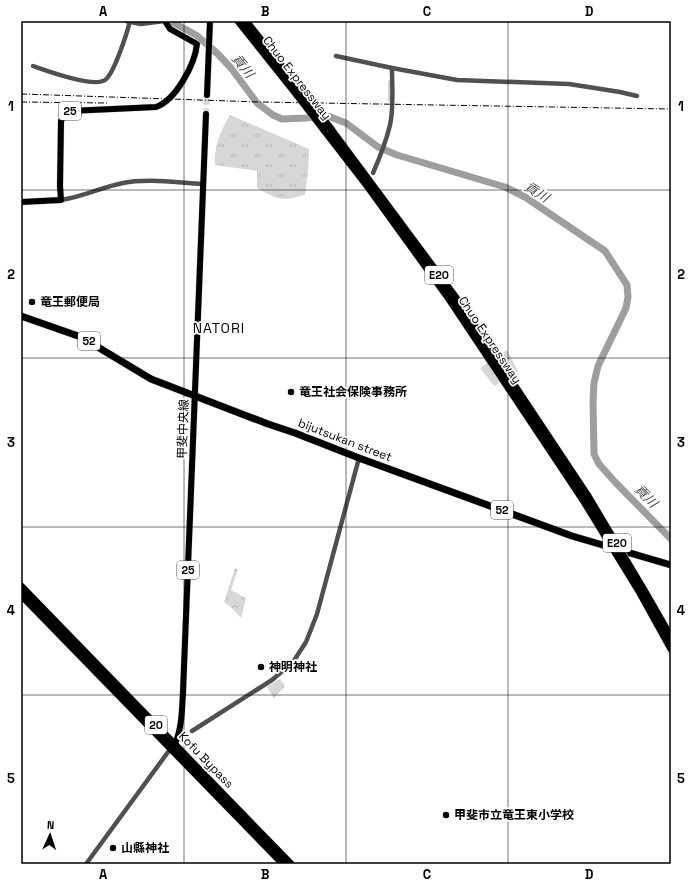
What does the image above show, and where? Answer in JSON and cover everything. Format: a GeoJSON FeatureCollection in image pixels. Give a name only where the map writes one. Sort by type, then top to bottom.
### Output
{"type":"FeatureCollection","features":[{"type":"Feature","properties":{"kind":"highway","name":"Chuo Expressway"},"geometry":{"type":"LineString","coordinates":[[238,21],[368,178],[449,299],[508,381],[585,498],[671,638]]}},
{"type":"Feature","properties":{"kind":"highway","name":"Chuo Expressway"},"geometry":{"type":"LineString","coordinates":[[246,21],[300,94]]}},
{"type":"Feature","properties":{"kind":"highway","name":"bijutsukan street"},"geometry":{"type":"LineString","coordinates":[[21,316],[81,337],[151,379],[359,458],[572,536],[671,565]]}},
{"type":"Feature","properties":{"kind":"highway","name":"Kofu Bypass"},"geometry":{"type":"LineString","coordinates":[[21,586],[283,864]]}},
{"type":"Feature","properties":{"kind":"highway","name":"Chuo Expressway"},"geometry":{"type":"LineString","coordinates":[[642,592],[671,649]]}},
{"type":"Feature","properties":{"kind":"highway","name":"Kofu Bypass"},"geometry":{"type":"LineString","coordinates":[[21,595],[291,864]]}},
{"type":"Feature","properties":{"kind":"main road","name":"25"},"geometry":{"type":"LineString","coordinates":[[61,200],[61,121],[64,114],[70,111],[156,107],[163,105],[174,94],[188,71],[197,44],[170,28],[165,21]]}},
{"type":"Feature","properties":{"kind":"main road"},"geometry":{"type":"LineString","coordinates":[[207,95],[210,21]]}},
{"type":"Feature","properties":{"kind":"main road","name":"甲斐中央線"},"geometry":{"type":"LineString","coordinates":[[173,746],[181,723],[183,692],[196,396],[206,114]]}},
{"type":"Feature","properties":{"kind":"main road"},"geometry":{"type":"LineString","coordinates":[[21,202],[61,200]]}},
{"type":"Feature","properties":{"kind":"street"},"geometry":{"type":"LineString","coordinates":[[33,66],[77,80],[94,83],[103,82],[108,78],[114,66],[129,21],[141,24],[165,21]]}},
{"type":"Feature","properties":{"kind":"street"},"geometry":{"type":"LineString","coordinates":[[336,56],[457,80],[511,81],[588,86],[637,96]]}},
{"type":"Feature","properties":{"kind":"street"},"geometry":{"type":"LineString","coordinates":[[368,178],[382,152],[390,124],[392,107],[392,68]]}},
{"type":"Feature","properties":{"kind":"street"},"geometry":{"type":"LineString","coordinates":[[61,200],[82,196],[111,186],[141,181],[203,184]]}},
{"type":"Feature","properties":{"kind":"street"},"geometry":{"type":"LineString","coordinates":[[192,731],[272,680],[292,662],[306,642],[317,614],[359,458]]}},
{"type":"Feature","properties":{"kind":"street"},"geometry":{"type":"LineString","coordinates":[[86,864],[173,746]]}},
{"type":"Feature","properties":{"kind":"green space"},"geometry":{"type":"Polygon","coordinates":[[[230,115],[309,149],[305,194],[285,199],[275,197],[257,188],[257,171],[215,165],[215,152],[218,139],[230,115]]]}},
{"type":"Feature","properties":{"kind":"green space"},"geometry":{"type":"Polygon","coordinates":[[[507,350],[518,371],[494,386],[480,368],[507,350]]]}},
{"type":"Feature","properties":{"kind":"green space"},"geometry":{"type":"Polygon","coordinates":[[[235,568],[238,569],[231,590],[246,598],[241,618],[224,602],[235,568]]]}},
{"type":"Feature","properties":{"kind":"green space"},"geometry":{"type":"Polygon","coordinates":[[[280,679],[285,686],[274,698],[267,687],[280,679]]]}},
{"type":"Feature","properties":{"kind":"waterway","name":"貢川"},"geometry":{"type":"LineString","coordinates":[[170,21],[196,35],[218,54],[231,68],[257,103],[273,115],[282,119],[328,116],[346,123],[378,147],[397,155],[505,187],[525,197],[605,251],[627,285],[628,297],[626,308],[598,366],[594,383],[594,454],[599,464],[615,482],[671,539]]}},
{"type":"Feature","properties":{"kind":"waterway"},"geometry":{"type":"LineString","coordinates":[[389,81],[389,101]]}},
{"type":"Feature","properties":{"kind":"tunnel"},"geometry":{"type":"LineString","coordinates":[[206,114],[207,95]]}},
{"type":"Feature","properties":{"kind":"railway"},"geometry":{"type":"LineString","coordinates":[[21,94],[260,102],[671,109]]}},
{"type":"Feature","properties":{"kind":"railway"},"geometry":{"type":"LineString","coordinates":[[21,102],[107,103]]}},
{"type":"Feature","properties":{"kind":"place","name":"竜王郵便局"},"geometry":{"type":"Point","coordinates":[32,302]}},
{"type":"Feature","properties":{"kind":"place","name":"竜王社会保険事務所"},"geometry":{"type":"Point","coordinates":[291,392]}},
{"type":"Feature","properties":{"kind":"place","name":"神明神社"},"geometry":{"type":"Point","coordinates":[261,667]}},
{"type":"Feature","properties":{"kind":"place","name":"甲斐市立竜王東小学校"},"geometry":{"type":"Point","coordinates":[446,815]}},
{"type":"Feature","properties":{"kind":"place","name":"山縣神社"},"geometry":{"type":"Point","coordinates":[113,848]}},
{"type":"Feature","properties":{"kind":"district","name":"NATORI"},"geometry":{"type":"Point","coordinates":[219,328]}}]}
